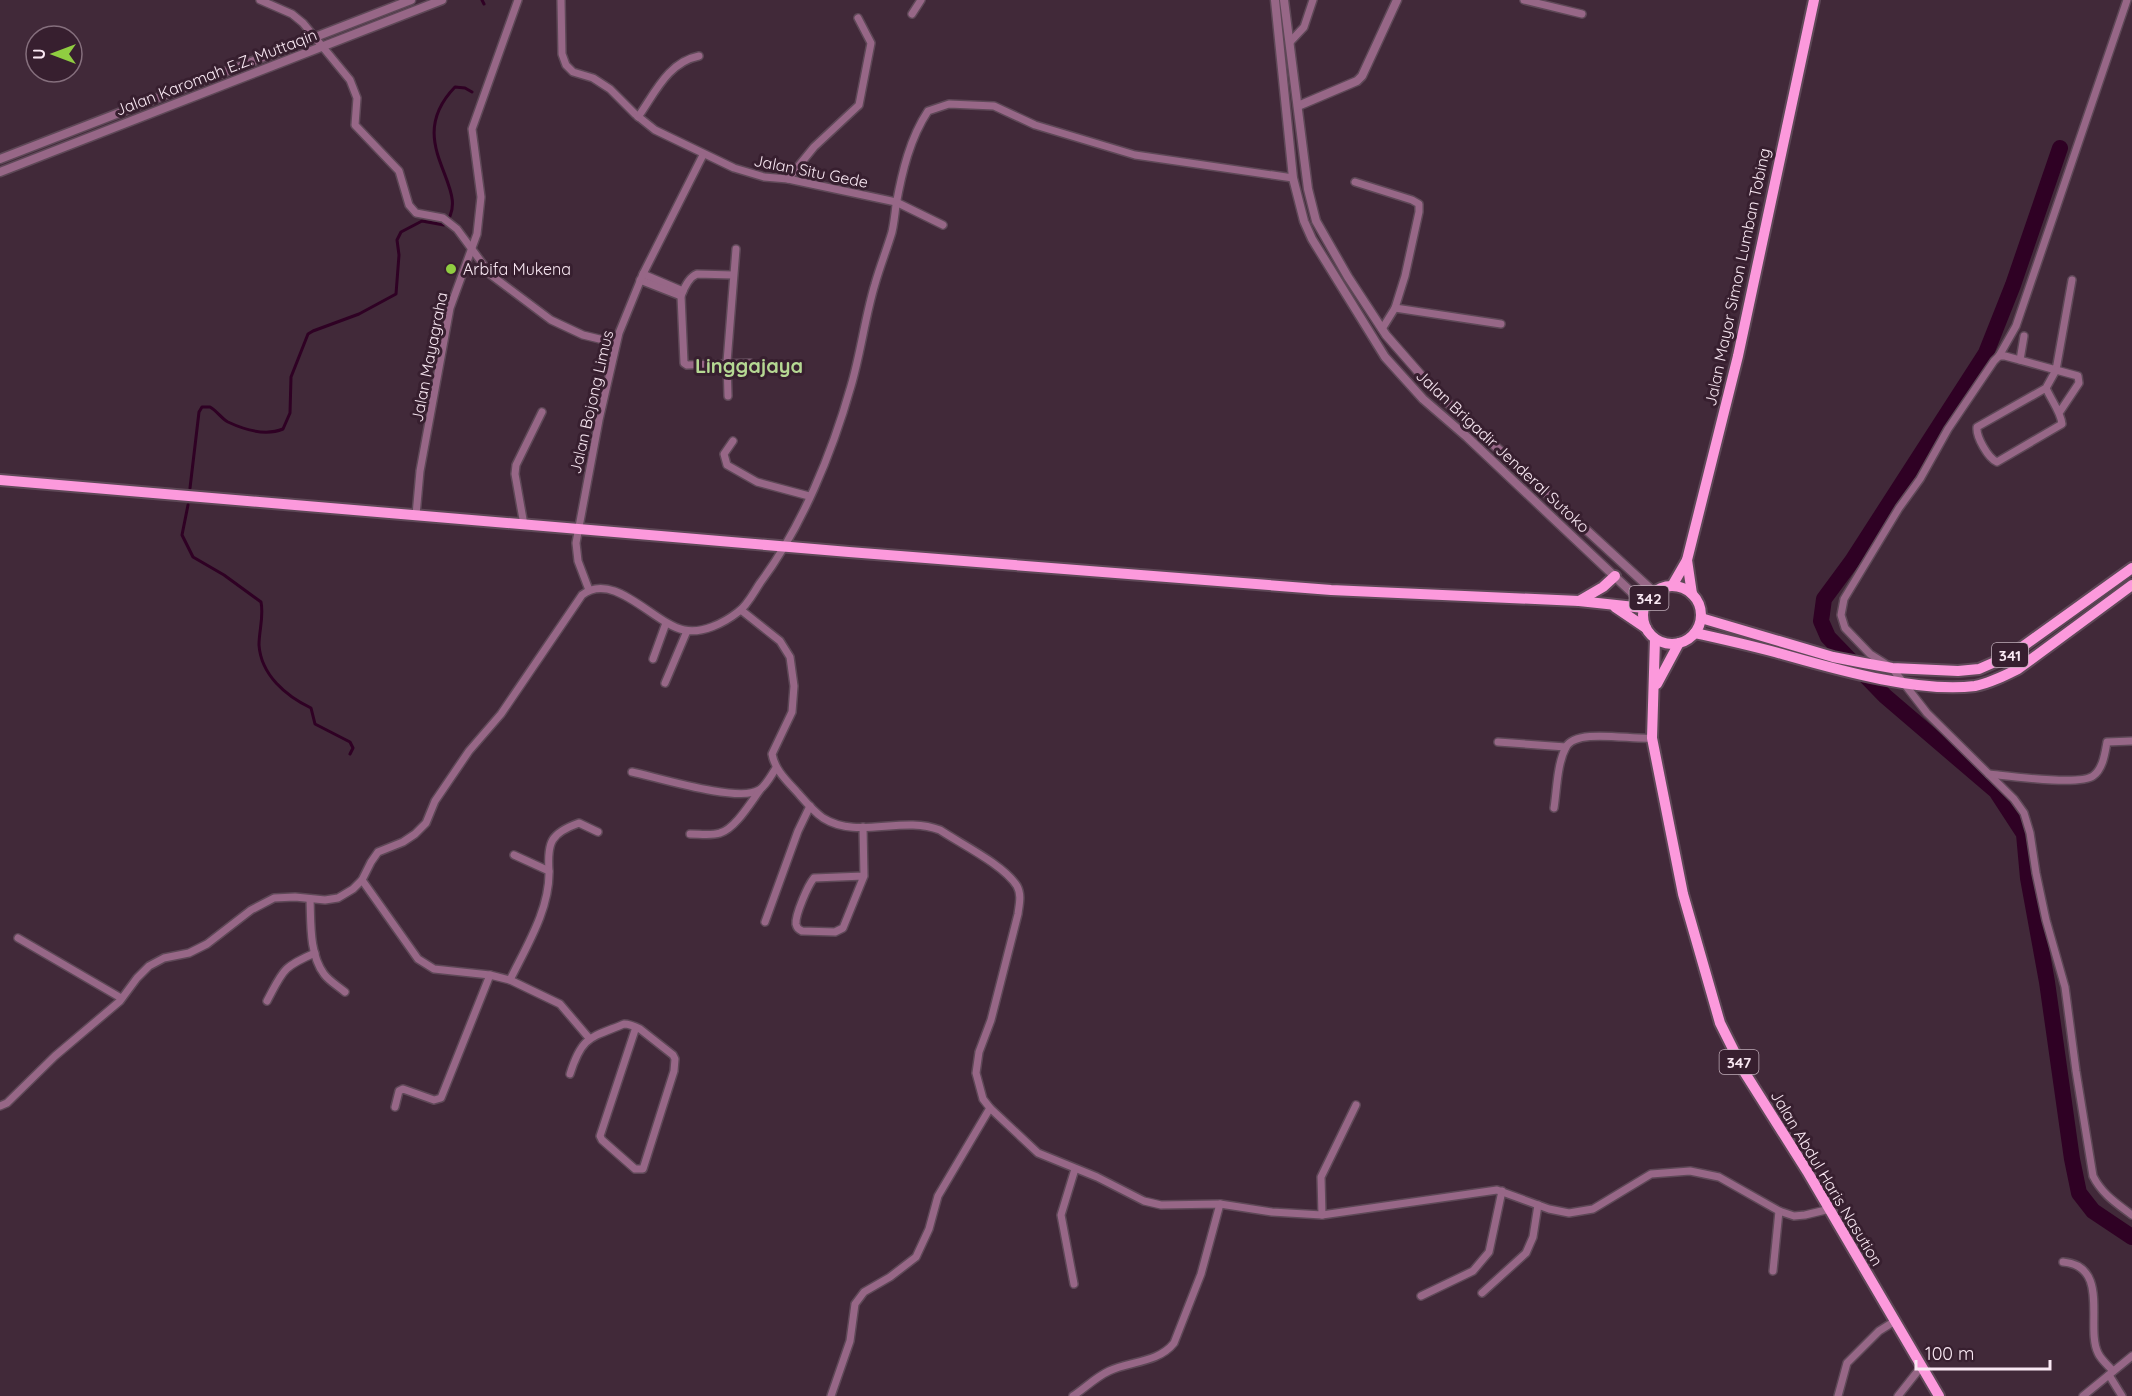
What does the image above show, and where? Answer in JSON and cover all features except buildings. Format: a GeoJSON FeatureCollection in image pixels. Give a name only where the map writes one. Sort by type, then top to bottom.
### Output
{"type":"FeatureCollection","features":[{"type":"Feature","properties":{"kind":"main road","name":"Jalan Mayor Simon Lumban Tobing"},"geometry":{"type":"LineString","coordinates":[[1672,586],[1687,560],[1738,356],[1815,0]]}},
{"type":"Feature","properties":{"kind":"main road"},"geometry":{"type":"LineString","coordinates":[[0,480],[578,530],[1331,590],[1644,606]]}},
{"type":"Feature","properties":{"kind":"main road","name":"Jalan Mayor Simon Lumban Tobing"},"geometry":{"type":"LineString","coordinates":[[1687,560],[1692,594]]}},
{"type":"Feature","properties":{"kind":"main road","name":"341"},"geometry":{"type":"LineString","coordinates":[[1701,618],[1833,657],[1864,663],[1892,668],[1958,671],[1979,669],[2011,655],[2132,568]]}},
{"type":"Feature","properties":{"kind":"main road"},"geometry":{"type":"LineString","coordinates":[[1579,601],[1603,587],[1615,576]]}},
{"type":"Feature","properties":{"kind":"main road","name":"341"},"geometry":{"type":"LineString","coordinates":[[1695,633],[1887,680],[1941,687],[1961,687],[1997,680],[2018,669],[2132,585]]}},
{"type":"Feature","properties":{"kind":"main road","name":"342"},"geometry":{"type":"LineString","coordinates":[[1655,639],[1646,628],[1643,618],[1644,606],[1654,592],[1662,588],[1672,586],[1684,588],[1692,594],[1699,605],[1701,618]]}},
{"type":"Feature","properties":{"kind":"main road"},"geometry":{"type":"LineString","coordinates":[[1612,606],[1646,628]]}},
{"type":"Feature","properties":{"kind":"main road"},"geometry":{"type":"LineString","coordinates":[[1655,639],[1667,644],[1679,644],[1695,633],[1701,618]]}},
{"type":"Feature","properties":{"kind":"main road","name":"Jalan Abdul Haris Nasution"},"geometry":{"type":"LineString","coordinates":[[1655,639],[1652,738],[1683,894],[1720,1023],[1745,1073],[1830,1209],[1939,1396]]}},
{"type":"Feature","properties":{"kind":"main road"},"geometry":{"type":"LineString","coordinates":[[1655,686],[1679,644]]}},
{"type":"Feature","properties":{"kind":"main road"},"geometry":{"type":"LineString","coordinates":[[1814,651],[1814,663]]}},
{"type":"Feature","properties":{"kind":"street"},"geometry":{"type":"LineString","coordinates":[[260,0],[292,14],[303,23],[350,80],[357,98],[355,125],[399,171],[409,205],[416,213],[443,218],[457,228],[470,250],[491,275],[551,320],[583,335],[616,343]]}},
{"type":"Feature","properties":{"kind":"street","name":"Jalan Karomah E.Z. Muttaqin"},"geometry":{"type":"LineString","coordinates":[[0,159],[411,0]]}},
{"type":"Feature","properties":{"kind":"street","name":"Jalan Karomah E.Z. Muttaqin"},"geometry":{"type":"LineString","coordinates":[[0,172],[442,0]]}},
{"type":"Feature","properties":{"kind":"street","name":"Jalan Mayagraha"},"geometry":{"type":"LineString","coordinates":[[416,515],[420,471],[450,308],[477,234],[481,197],[472,129],[518,0]]}},
{"type":"Feature","properties":{"kind":"street","name":"Jalan Situ Gede"},"geometry":{"type":"LineString","coordinates":[[561,0],[562,54],[566,65],[573,72],[593,78],[610,89],[638,117],[655,130],[734,168],[764,177],[788,179],[897,202],[943,225]]}},
{"type":"Feature","properties":{"kind":"street"},"geometry":{"type":"LineString","coordinates":[[912,14],[921,0]]}},
{"type":"Feature","properties":{"kind":"street","name":"Jalan Brigadir Jenderal Sutoko"},"geometry":{"type":"LineString","coordinates":[[1275,0],[1293,178],[1304,221],[1339,283],[1385,357],[1423,399],[1467,437],[1644,606]]}},
{"type":"Feature","properties":{"kind":"street"},"geometry":{"type":"LineString","coordinates":[[1284,0],[1308,189],[1316,220],[1348,277],[1382,329],[1435,391],[1654,592]]}},
{"type":"Feature","properties":{"kind":"street"},"geometry":{"type":"LineString","coordinates":[[1290,42],[1304,27],[1313,0]]}},
{"type":"Feature","properties":{"kind":"street"},"geometry":{"type":"LineString","coordinates":[[1298,106],[1352,83],[1362,76],[1397,0]]}},
{"type":"Feature","properties":{"kind":"street"},"geometry":{"type":"LineString","coordinates":[[1524,0],[1582,14]]}},
{"type":"Feature","properties":{"kind":"street"},"geometry":{"type":"LineString","coordinates":[[2127,0],[2016,326],[2000,356],[1948,429],[1920,479],[1899,508],[1844,599],[1841,615],[1845,628],[1870,654],[1892,668],[1934,722],[1949,738],[1966,750],[2024,813],[2030,832],[2044,910],[2065,987],[2093,1176],[2106,1195],[2132,1215]]}},
{"type":"Feature","properties":{"kind":"street"},"geometry":{"type":"LineString","coordinates":[[788,179],[814,147],[859,105],[871,43],[858,18]]}},
{"type":"Feature","properties":{"kind":"street"},"geometry":{"type":"LineString","coordinates":[[1281,57],[1292,55]]}},
{"type":"Feature","properties":{"kind":"street"},"geometry":{"type":"LineString","coordinates":[[638,117],[678,63],[699,56]]}},
{"type":"Feature","properties":{"kind":"street"},"geometry":{"type":"LineString","coordinates":[[0,1107],[8,1103],[55,1056],[122,998],[149,966],[164,958],[189,953],[207,944],[261,904],[274,898],[295,897],[325,900],[338,898],[353,889],[362,880],[378,852],[404,842],[426,823],[435,801],[469,751],[501,714],[582,595],[589,590],[619,593],[666,623],[687,631],[721,623],[741,610],[785,547],[819,477],[852,385],[875,284],[892,230],[904,167],[921,121],[928,111],[949,104],[994,106],[1035,124],[1135,155],[1293,178]]}},
{"type":"Feature","properties":{"kind":"street"},"geometry":{"type":"LineString","coordinates":[[45,141],[51,153]]}},
{"type":"Feature","properties":{"kind":"street","name":"Jalan Bojong Limus"},"geometry":{"type":"LineString","coordinates":[[589,590],[578,561],[576,543],[616,343],[641,277],[703,155]]}},
{"type":"Feature","properties":{"kind":"street"},"geometry":{"type":"LineString","coordinates":[[1355,182],[1419,204],[1405,276],[1395,308],[1382,329]]}},
{"type":"Feature","properties":{"kind":"street"},"geometry":{"type":"LineString","coordinates":[[728,396],[727,362],[736,249]]}},
{"type":"Feature","properties":{"kind":"street"},"geometry":{"type":"LineString","coordinates":[[733,275],[697,274],[692,276],[682,294],[684,363],[687,365],[750,363]]}},
{"type":"Feature","properties":{"kind":"street"},"geometry":{"type":"LineString","coordinates":[[641,277],[682,294]]}},
{"type":"Feature","properties":{"kind":"street"},"geometry":{"type":"LineString","coordinates":[[1339,283],[1348,277]]}},
{"type":"Feature","properties":{"kind":"street"},"geometry":{"type":"LineString","coordinates":[[2046,388],[2062,424],[1997,462],[1992,459],[1977,434],[1977,427],[2046,388],[2056,370],[2072,280]]}},
{"type":"Feature","properties":{"kind":"street"},"geometry":{"type":"LineString","coordinates":[[1395,308],[1501,324]]}},
{"type":"Feature","properties":{"kind":"street"},"geometry":{"type":"LineString","coordinates":[[2020,360],[2024,336]]}},
{"type":"Feature","properties":{"kind":"street"},"geometry":{"type":"LineString","coordinates":[[2000,356],[2078,376],[2079,383],[2059,413]]}},
{"type":"Feature","properties":{"kind":"street"},"geometry":{"type":"LineString","coordinates":[[1423,399],[1435,391]]}},
{"type":"Feature","properties":{"kind":"street"},"geometry":{"type":"LineString","coordinates":[[524,525],[515,474],[516,465],[542,412]]}},
{"type":"Feature","properties":{"kind":"street"},"geometry":{"type":"LineString","coordinates":[[733,441],[724,454],[727,465],[757,482],[809,496]]}},
{"type":"Feature","properties":{"kind":"street"},"geometry":{"type":"LineString","coordinates":[[741,610],[780,641],[790,657],[794,698],[792,712],[772,754],[776,768],[810,806],[820,816],[843,827],[914,824],[940,830],[995,866],[1017,887],[1020,898],[1018,914],[991,1020],[979,1052],[976,1073],[983,1099],[1038,1153],[1152,1204],[1220,1204],[1272,1212],[1322,1215],[1497,1190],[1538,1205],[1569,1213],[1603,1204],[1651,1174],[1690,1171],[1719,1177],[1779,1211],[1801,1216],[1830,1209]]}},
{"type":"Feature","properties":{"kind":"street"},"geometry":{"type":"LineString","coordinates":[[653,659],[666,623]]}},
{"type":"Feature","properties":{"kind":"street"},"geometry":{"type":"LineString","coordinates":[[665,683],[687,631]]}},
{"type":"Feature","properties":{"kind":"street"},"geometry":{"type":"LineString","coordinates":[[1554,808],[1562,760],[1566,747],[1572,740],[1585,736],[1652,738]]}},
{"type":"Feature","properties":{"kind":"street"},"geometry":{"type":"LineString","coordinates":[[1988,774],[2066,781],[2088,779],[2095,776],[2107,742],[2132,741]]}},
{"type":"Feature","properties":{"kind":"street"},"geometry":{"type":"LineString","coordinates":[[1498,742],[1566,747]]}},
{"type":"Feature","properties":{"kind":"street"},"geometry":{"type":"LineString","coordinates":[[690,834],[720,834],[727,830],[743,813],[776,768]]}},
{"type":"Feature","properties":{"kind":"street"},"geometry":{"type":"LineString","coordinates":[[632,772],[679,785],[731,793],[760,790]]}},
{"type":"Feature","properties":{"kind":"street"},"geometry":{"type":"LineString","coordinates":[[765,922],[798,831],[810,806]]}},
{"type":"Feature","properties":{"kind":"street"},"geometry":{"type":"LineString","coordinates":[[510,981],[533,933],[549,884],[548,851],[553,839],[564,829],[579,823],[598,832]]}},
{"type":"Feature","properties":{"kind":"street"},"geometry":{"type":"LineString","coordinates":[[863,827],[864,876],[843,928],[835,932],[801,932],[798,929],[796,921],[814,878],[864,876]]}},
{"type":"Feature","properties":{"kind":"street"},"geometry":{"type":"LineString","coordinates":[[514,855],[549,871]]}},
{"type":"Feature","properties":{"kind":"street"},"geometry":{"type":"LineString","coordinates":[[362,880],[418,959],[426,965],[434,969],[490,975],[510,981],[560,1004],[589,1038]]}},
{"type":"Feature","properties":{"kind":"street"},"geometry":{"type":"LineString","coordinates":[[310,899],[315,953],[324,974],[345,992]]}},
{"type":"Feature","properties":{"kind":"street"},"geometry":{"type":"LineString","coordinates":[[18,938],[122,998]]}},
{"type":"Feature","properties":{"kind":"street"},"geometry":{"type":"LineString","coordinates":[[267,1001],[283,972],[292,963],[315,953]]}},
{"type":"Feature","properties":{"kind":"street"},"geometry":{"type":"LineString","coordinates":[[395,1107],[399,1091],[403,1089],[434,1100],[441,1098],[490,975]]}},
{"type":"Feature","properties":{"kind":"street"},"geometry":{"type":"LineString","coordinates":[[570,1074],[576,1055],[589,1038],[624,1024],[636,1027],[673,1055],[676,1064],[645,1167],[640,1170],[600,1136],[636,1027]]}},
{"type":"Feature","properties":{"kind":"street"},"geometry":{"type":"LineString","coordinates":[[1322,1215],[1321,1177],[1356,1105]]}},
{"type":"Feature","properties":{"kind":"street"},"geometry":{"type":"LineString","coordinates":[[831,1396],[850,1341],[855,1304],[864,1292],[890,1277],[916,1257],[929,1229],[938,1196],[990,1108]]}},
{"type":"Feature","properties":{"kind":"street"},"geometry":{"type":"LineString","coordinates":[[1074,1284],[1061,1215],[1075,1169]]}},
{"type":"Feature","properties":{"kind":"street"},"geometry":{"type":"LineString","coordinates":[[1421,1296],[1473,1271],[1489,1252],[1502,1191]]}},
{"type":"Feature","properties":{"kind":"street"},"geometry":{"type":"LineString","coordinates":[[1073,1396],[1108,1371],[1156,1357],[1174,1343],[1201,1274],[1220,1204]]}},
{"type":"Feature","properties":{"kind":"street"},"geometry":{"type":"LineString","coordinates":[[1482,1293],[1526,1253],[1533,1237],[1538,1205]]}},
{"type":"Feature","properties":{"kind":"street"},"geometry":{"type":"LineString","coordinates":[[1773,1271],[1779,1211]]}},
{"type":"Feature","properties":{"kind":"street"},"geometry":{"type":"LineString","coordinates":[[2063,1262],[2074,1263],[2083,1270],[2092,1287],[2097,1350],[2122,1396]]}},
{"type":"Feature","properties":{"kind":"street"},"geometry":{"type":"LineString","coordinates":[[1838,1396],[1847,1363],[1879,1331],[1895,1321]]}},
{"type":"Feature","properties":{"kind":"street"},"geometry":{"type":"LineString","coordinates":[[2083,1396],[2132,1356]]}},
{"type":"Feature","properties":{"kind":"street"},"geometry":{"type":"LineString","coordinates":[[1898,1396],[1921,1367]]}},
{"type":"Feature","properties":{"kind":"waterway"},"geometry":{"type":"LineString","coordinates":[[482,0],[484,4]]}},
{"type":"Feature","properties":{"kind":"waterway"},"geometry":{"type":"LineString","coordinates":[[190,488],[199,412],[202,407],[210,407],[228,422],[248,430],[270,432],[283,429],[290,413],[291,377],[308,334],[359,314],[396,294],[399,255],[397,240],[401,232],[422,221],[444,225],[452,211],[452,196],[436,147],[434,128],[440,108],[455,87],[465,88],[472,92]]}},
{"type":"Feature","properties":{"kind":"waterway"},"geometry":{"type":"LineString","coordinates":[[2060,148],[2013,285],[1986,353],[1852,561],[1824,599],[1821,621],[1828,637],[1885,696],[1996,791],[2024,834],[2028,878],[2047,982],[2072,1159],[2079,1193],[2093,1211],[2132,1237]]}},
{"type":"Feature","properties":{"kind":"waterway"},"geometry":{"type":"LineString","coordinates":[[188,505],[182,535],[193,557],[224,575],[261,602],[259,645],[264,666],[284,691],[311,708],[315,724],[350,742],[353,748],[350,754]]}},
{"type":"Feature","properties":{"kind":"place","name":"Arbifa Mukena"},"geometry":{"type":"Point","coordinates":[451,269]}},
{"type":"Feature","properties":{"kind":"district","name":"Linggajaya"},"geometry":{"type":"Point","coordinates":[749,365]}}]}
